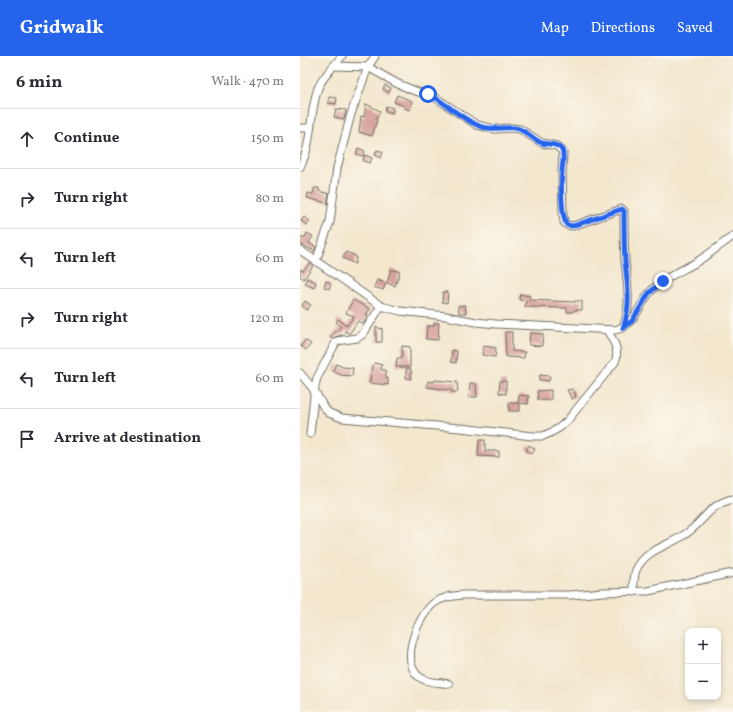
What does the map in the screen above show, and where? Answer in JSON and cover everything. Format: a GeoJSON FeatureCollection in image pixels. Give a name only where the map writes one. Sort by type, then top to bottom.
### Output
{"type":"FeatureCollection","features":[{"type":"Feature","properties":{"kind":"street"},"geometry":{"type":"LineString","coordinates":[[300,167],[303,161],[321,82],[342,56]]}},
{"type":"Feature","properties":{"kind":"street"},"geometry":{"type":"LineString","coordinates":[[316,261],[330,222],[337,168],[351,114],[368,67],[375,56]]}},
{"type":"Feature","properties":{"kind":"street"},"geometry":{"type":"LineString","coordinates":[[334,66],[368,67],[396,83],[415,91],[433,96],[477,125],[495,129],[520,129],[542,143],[557,146],[561,149],[563,152],[563,214],[564,222],[567,225],[573,226],[622,209],[624,211],[628,311],[623,328]]}},
{"type":"Feature","properties":{"kind":"street"},"geometry":{"type":"LineString","coordinates":[[300,128],[310,128]]}},
{"type":"Feature","properties":{"kind":"street"},"geometry":{"type":"LineString","coordinates":[[300,250],[381,306],[400,311],[446,316],[489,324],[580,327],[607,330],[623,328],[632,321],[654,288],[663,281],[700,260],[733,236]]}},
{"type":"Feature","properties":{"kind":"street"},"geometry":{"type":"LineString","coordinates":[[310,434],[314,390],[317,378],[335,344],[337,341],[357,338],[363,334],[381,306]]}},
{"type":"Feature","properties":{"kind":"street"},"geometry":{"type":"LineString","coordinates":[[300,373],[314,390],[323,406],[329,412],[342,418],[543,436],[567,421],[616,362],[618,357],[617,350],[607,330]]}},
{"type":"Feature","properties":{"kind":"street"},"geometry":{"type":"LineString","coordinates":[[634,592],[634,578],[636,569],[643,560],[654,550],[685,535],[714,507],[733,499]]}},
{"type":"Feature","properties":{"kind":"street"},"geometry":{"type":"LineString","coordinates":[[450,684],[431,681],[418,676],[411,661],[412,644],[419,623],[433,604],[442,599],[451,596],[463,595],[571,595],[603,592],[648,591],[733,573]]}},
{"type":"Feature","properties":{"kind":"building"},"geometry":{"type":"Polygon","coordinates":[[[385,85],[391,88],[389,93],[383,89],[385,85]]]}},
{"type":"Feature","properties":{"kind":"building"},"geometry":{"type":"Polygon","coordinates":[[[397,95],[412,101],[410,110],[404,108],[405,106],[394,102],[397,95]]]}},
{"type":"Feature","properties":{"kind":"building"},"geometry":{"type":"Polygon","coordinates":[[[329,97],[337,98],[336,104],[328,103],[329,97]]]}},
{"type":"Feature","properties":{"kind":"building"},"geometry":{"type":"Polygon","coordinates":[[[366,104],[380,111],[372,136],[359,132],[361,116],[364,117],[366,104]]]}},
{"type":"Feature","properties":{"kind":"building"},"geometry":{"type":"Polygon","coordinates":[[[386,106],[393,108],[392,113],[385,111],[386,106]]]}},
{"type":"Feature","properties":{"kind":"building"},"geometry":{"type":"Polygon","coordinates":[[[336,109],[346,110],[344,119],[334,117],[336,109]]]}},
{"type":"Feature","properties":{"kind":"building"},"geometry":{"type":"Polygon","coordinates":[[[358,148],[365,151],[363,156],[356,154],[358,148]]]}},
{"type":"Feature","properties":{"kind":"building"},"geometry":{"type":"Polygon","coordinates":[[[377,150],[383,152],[381,158],[375,155],[377,150]]]}},
{"type":"Feature","properties":{"kind":"building"},"geometry":{"type":"Polygon","coordinates":[[[365,155],[372,158],[370,163],[363,161],[365,155]]]}},
{"type":"Feature","properties":{"kind":"building"},"geometry":{"type":"Polygon","coordinates":[[[314,188],[319,188],[319,191],[329,194],[327,203],[307,198],[308,193],[313,194],[314,188]]]}},
{"type":"Feature","properties":{"kind":"building"},"geometry":{"type":"Polygon","coordinates":[[[304,217],[310,221],[307,225],[301,221],[304,217]]]}},
{"type":"Feature","properties":{"kind":"building"},"geometry":{"type":"Polygon","coordinates":[[[307,233],[313,236],[309,243],[316,247],[314,251],[300,244],[300,237],[304,239],[307,233]]]}},
{"type":"Feature","properties":{"kind":"building"},"geometry":{"type":"Polygon","coordinates":[[[346,252],[356,256],[355,264],[343,258],[346,252]]]}},
{"type":"Feature","properties":{"kind":"building"},"geometry":{"type":"Polygon","coordinates":[[[309,263],[313,266],[304,279],[300,276],[300,269],[303,271],[309,263]]]}},
{"type":"Feature","properties":{"kind":"building"},"geometry":{"type":"Polygon","coordinates":[[[391,269],[400,272],[395,286],[387,283],[391,269]]]}},
{"type":"Feature","properties":{"kind":"building"},"geometry":{"type":"Polygon","coordinates":[[[307,278],[316,282],[314,288],[305,284],[307,278]]]}},
{"type":"Feature","properties":{"kind":"building"},"geometry":{"type":"Polygon","coordinates":[[[377,280],[386,283],[383,290],[374,287],[377,280]]]}},
{"type":"Feature","properties":{"kind":"building"},"geometry":{"type":"Polygon","coordinates":[[[326,281],[331,283],[329,289],[324,287],[326,281]]]}},
{"type":"Feature","properties":{"kind":"building"},"geometry":{"type":"Polygon","coordinates":[[[443,292],[448,292],[447,303],[442,302],[443,292]]]}},
{"type":"Feature","properties":{"kind":"building"},"geometry":{"type":"Polygon","coordinates":[[[520,294],[530,296],[529,300],[582,301],[582,310],[567,312],[567,308],[525,307],[526,301],[519,300],[520,294]]]}},
{"type":"Feature","properties":{"kind":"building"},"geometry":{"type":"Polygon","coordinates":[[[353,300],[370,309],[366,315],[368,316],[363,324],[358,321],[349,334],[346,331],[342,335],[332,339],[330,337],[341,327],[336,322],[338,319],[347,326],[354,316],[346,313],[353,300]]]}},
{"type":"Feature","properties":{"kind":"building"},"geometry":{"type":"Polygon","coordinates":[[[305,301],[311,305],[307,310],[302,306],[305,301]]]}},
{"type":"Feature","properties":{"kind":"building"},"geometry":{"type":"Polygon","coordinates":[[[465,305],[466,313],[459,313],[458,306],[465,305]]]}},
{"type":"Feature","properties":{"kind":"building"},"geometry":{"type":"Polygon","coordinates":[[[434,323],[439,323],[438,340],[426,339],[427,326],[434,326],[434,323]]]}},
{"type":"Feature","properties":{"kind":"building"},"geometry":{"type":"Polygon","coordinates":[[[376,326],[380,329],[382,328],[382,342],[376,342],[376,326]]]}},
{"type":"Feature","properties":{"kind":"building"},"geometry":{"type":"Polygon","coordinates":[[[505,332],[512,332],[512,351],[525,352],[524,358],[506,357],[505,332]]]}},
{"type":"Feature","properties":{"kind":"building"},"geometry":{"type":"Polygon","coordinates":[[[530,333],[543,334],[542,346],[529,345],[530,333]]]}},
{"type":"Feature","properties":{"kind":"building"},"geometry":{"type":"Polygon","coordinates":[[[305,340],[311,344],[306,350],[301,346],[305,340]]]}},
{"type":"Feature","properties":{"kind":"building"},"geometry":{"type":"Polygon","coordinates":[[[402,346],[410,347],[410,367],[396,367],[397,358],[402,358],[402,346]]]}},
{"type":"Feature","properties":{"kind":"building"},"geometry":{"type":"Polygon","coordinates":[[[484,346],[496,348],[495,357],[482,355],[484,346]]]}},
{"type":"Feature","properties":{"kind":"building"},"geometry":{"type":"Polygon","coordinates":[[[452,350],[457,351],[456,363],[451,362],[452,350]]]}},
{"type":"Feature","properties":{"kind":"building"},"geometry":{"type":"Polygon","coordinates":[[[374,363],[382,365],[381,370],[386,370],[388,385],[369,383],[374,363]]]}},
{"type":"Feature","properties":{"kind":"building"},"geometry":{"type":"Polygon","coordinates":[[[336,364],[343,367],[353,368],[352,376],[341,375],[333,371],[336,364]]]}},
{"type":"Feature","properties":{"kind":"building"},"geometry":{"type":"Polygon","coordinates":[[[406,369],[411,369],[411,379],[406,378],[406,369]]]}},
{"type":"Feature","properties":{"kind":"building"},"geometry":{"type":"Polygon","coordinates":[[[540,375],[550,376],[549,381],[539,380],[540,375]]]}},
{"type":"Feature","properties":{"kind":"building"},"geometry":{"type":"Polygon","coordinates":[[[435,380],[457,382],[458,392],[427,387],[428,381],[434,382],[435,380]]]}},
{"type":"Feature","properties":{"kind":"building"},"geometry":{"type":"Polygon","coordinates":[[[500,381],[506,381],[506,394],[499,393],[500,381]]]}},
{"type":"Feature","properties":{"kind":"building"},"geometry":{"type":"Polygon","coordinates":[[[470,383],[476,384],[477,397],[469,397],[470,383]]]}},
{"type":"Feature","properties":{"kind":"building"},"geometry":{"type":"Polygon","coordinates":[[[573,389],[576,396],[572,399],[567,390],[573,389]]]}},
{"type":"Feature","properties":{"kind":"building"},"geometry":{"type":"Polygon","coordinates":[[[551,390],[551,400],[538,400],[537,391],[551,390]]]}},
{"type":"Feature","properties":{"kind":"building"},"geometry":{"type":"Polygon","coordinates":[[[519,395],[529,396],[528,404],[520,403],[520,411],[509,411],[509,403],[518,403],[519,395]]]}},
{"type":"Feature","properties":{"kind":"building"},"geometry":{"type":"Polygon","coordinates":[[[479,440],[485,440],[485,451],[499,451],[499,457],[478,456],[479,440]]]}},
{"type":"Feature","properties":{"kind":"building"},"geometry":{"type":"Polygon","coordinates":[[[529,445],[535,449],[532,454],[526,450],[529,445]]]}},
{"type":"Feature","properties":{"kind":"route"},"geometry":{"type":"LineString","coordinates":[[428,94],[477,125],[495,129],[520,129],[542,143],[557,146],[561,149],[563,152],[563,214],[564,222],[567,225],[573,226],[622,209],[624,211],[628,311],[623,328],[632,321],[649,293],[663,281]]}}]}
